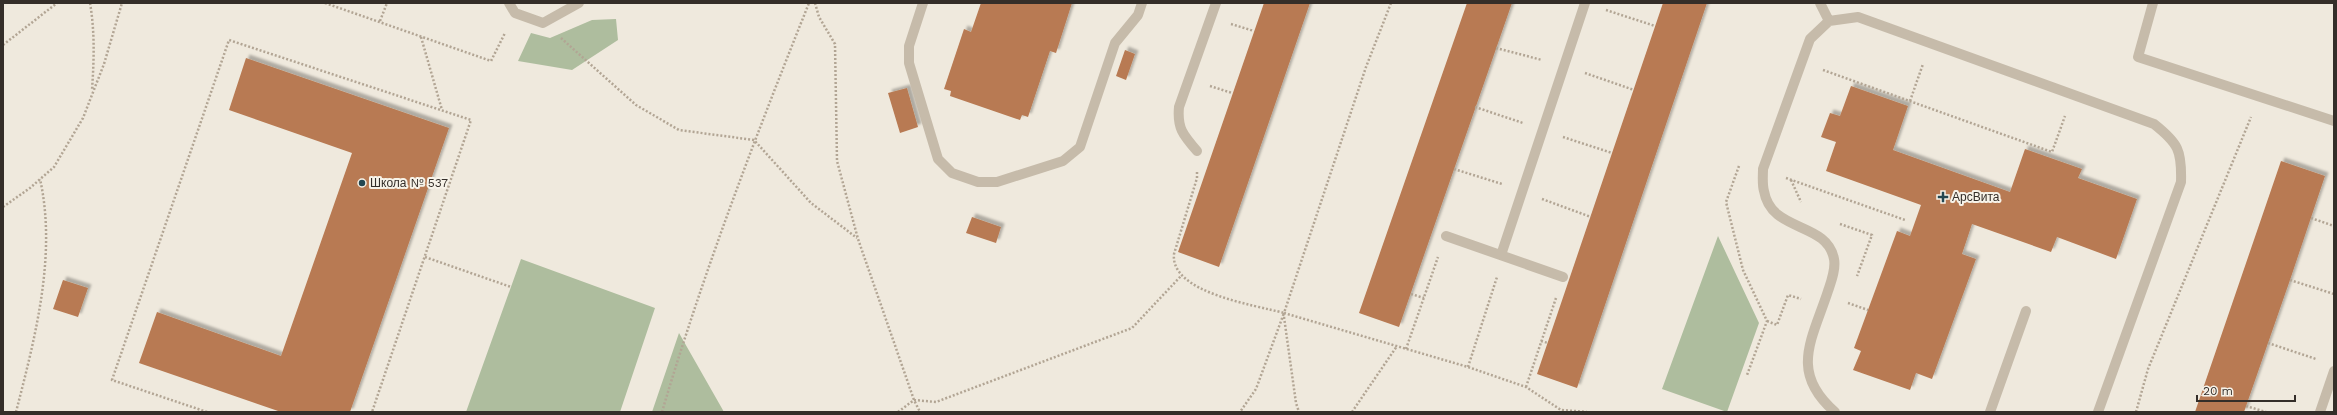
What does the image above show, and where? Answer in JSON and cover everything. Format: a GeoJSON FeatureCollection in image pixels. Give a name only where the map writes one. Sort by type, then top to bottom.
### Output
{"type":"FeatureCollection","features":[{"type":"Feature","properties":{"kind":"lane"},"geometry":{"type":"LineString","coordinates":[[509,3],[515,13],[543,23],[579,3]]}},
{"type":"Feature","properties":{"kind":"lane"},"geometry":{"type":"LineString","coordinates":[[923,3],[909,46],[909,63],[938,158],[952,173],[978,182],[997,182],[1063,161],[1080,147],[1115,43],[1138,15],[1142,3]]}},
{"type":"Feature","properties":{"kind":"lane"},"geometry":{"type":"LineString","coordinates":[[1197,151],[1182,133],[1178,120],[1179,107],[1216,3]]}},
{"type":"Feature","properties":{"kind":"lane"},"geometry":{"type":"LineString","coordinates":[[1501,255],[1585,3]]}},
{"type":"Feature","properties":{"kind":"lane"},"geometry":{"type":"LineString","coordinates":[[1820,3],[1829,21]]}},
{"type":"Feature","properties":{"kind":"lane"},"geometry":{"type":"LineString","coordinates":[[2153,3],[2138,56],[2334,121]]}},
{"type":"Feature","properties":{"kind":"lane"},"geometry":{"type":"LineString","coordinates":[[1835,412],[1820,399],[1808,374],[1808,348],[1833,277],[1834,259],[1826,243],[1812,232],[1787,222],[1772,209],[1764,191],[1763,169],[1810,39],[1829,21],[1858,17],[2154,124],[2172,138],[2182,159],[2181,182],[2098,412]]}},
{"type":"Feature","properties":{"kind":"lane"},"geometry":{"type":"LineString","coordinates":[[1446,236],[1563,277]]}},
{"type":"Feature","properties":{"kind":"lane"},"geometry":{"type":"LineString","coordinates":[[1990,412],[2026,311]]}},
{"type":"Feature","properties":{"kind":"lane"},"geometry":{"type":"LineString","coordinates":[[2320,412],[2334,371]]}},
{"type":"Feature","properties":{"kind":"path"},"geometry":{"type":"LineString","coordinates":[[3,45],[57,3]]}},
{"type":"Feature","properties":{"kind":"path"},"geometry":{"type":"LineString","coordinates":[[90,3],[93,21],[94,53],[92,94]]}},
{"type":"Feature","properties":{"kind":"path"},"geometry":{"type":"LineString","coordinates":[[3,207],[40,180],[54,167],[83,118],[104,64],[122,3]]}},
{"type":"Feature","properties":{"kind":"path"},"geometry":{"type":"LineString","coordinates":[[325,3],[492,61],[515,13]]}},
{"type":"Feature","properties":{"kind":"path"},"geometry":{"type":"LineString","coordinates":[[380,21],[386,3]]}},
{"type":"Feature","properties":{"kind":"path"},"geometry":{"type":"LineString","coordinates":[[662,412],[684,337],[754,140],[809,3]]}},
{"type":"Feature","properties":{"kind":"path"},"geometry":{"type":"LineString","coordinates":[[815,3],[819,17],[835,44],[837,161],[858,239],[914,400],[920,412]]}},
{"type":"Feature","properties":{"kind":"path"},"geometry":{"type":"LineString","coordinates":[[1300,412],[1296,403],[1284,313],[1366,67],[1391,3]]}},
{"type":"Feature","properties":{"kind":"path"},"geometry":{"type":"LineString","coordinates":[[1599,8],[1655,26]]}},
{"type":"Feature","properties":{"kind":"path"},"geometry":{"type":"LineString","coordinates":[[543,23],[636,105],[679,130],[754,140],[811,203],[858,239]]}},
{"type":"Feature","properties":{"kind":"path"},"geometry":{"type":"LineString","coordinates":[[421,36],[442,110]]}},
{"type":"Feature","properties":{"kind":"path"},"geometry":{"type":"LineString","coordinates":[[207,412],[112,380],[229,40],[472,120],[372,412]]}},
{"type":"Feature","properties":{"kind":"path"},"geometry":{"type":"LineString","coordinates":[[1910,101],[1930,43]]}},
{"type":"Feature","properties":{"kind":"path"},"geometry":{"type":"LineString","coordinates":[[1802,62],[2052,152],[2073,94]]}},
{"type":"Feature","properties":{"kind":"path"},"geometry":{"type":"LineString","coordinates":[[2136,412],[2148,369],[2259,97]]}},
{"type":"Feature","properties":{"kind":"path"},"geometry":{"type":"LineString","coordinates":[[1197,151],[1197,178],[1173,260],[1181,276],[1200,290],[1468,367],[1526,387],[1563,411],[1587,412]]}},
{"type":"Feature","properties":{"kind":"path"},"geometry":{"type":"LineString","coordinates":[[16,412],[44,292],[46,204],[40,180]]}},
{"type":"Feature","properties":{"kind":"path"},"geometry":{"type":"LineString","coordinates":[[1791,180],[1803,205]]}},
{"type":"Feature","properties":{"kind":"path"},"geometry":{"type":"LineString","coordinates":[[1185,217],[1190,218]]}},
{"type":"Feature","properties":{"kind":"path"},"geometry":{"type":"LineString","coordinates":[[2311,218],[2334,226]]}},
{"type":"Feature","properties":{"kind":"path"},"geometry":{"type":"LineString","coordinates":[[1406,349],[1446,236]]}},
{"type":"Feature","properties":{"kind":"path"},"geometry":{"type":"LineString","coordinates":[[1468,367],[1498,272],[1501,255]]}},
{"type":"Feature","properties":{"kind":"path"},"geometry":{"type":"LineString","coordinates":[[425,257],[511,287]]}},
{"type":"Feature","properties":{"kind":"path"},"geometry":{"type":"LineString","coordinates":[[898,412],[914,400],[936,402],[1132,328],[1181,276]]}},
{"type":"Feature","properties":{"kind":"path"},"geometry":{"type":"LineString","coordinates":[[1526,387],[1563,277]]}},
{"type":"Feature","properties":{"kind":"path"},"geometry":{"type":"LineString","coordinates":[[2290,280],[2334,294]]}},
{"type":"Feature","properties":{"kind":"path"},"geometry":{"type":"LineString","coordinates":[[1411,294],[1424,298]]}},
{"type":"Feature","properties":{"kind":"path"},"geometry":{"type":"LineString","coordinates":[[1767,321],[1777,325],[1788,295]]}},
{"type":"Feature","properties":{"kind":"path"},"geometry":{"type":"LineString","coordinates":[[1858,306],[1868,310]]}},
{"type":"Feature","properties":{"kind":"path"},"geometry":{"type":"LineString","coordinates":[[1240,412],[1256,389],[1284,317]]}},
{"type":"Feature","properties":{"kind":"path"},"geometry":{"type":"LineString","coordinates":[[1542,341],[1548,343]]}},
{"type":"Feature","properties":{"kind":"path"},"geometry":{"type":"LineString","coordinates":[[2268,343],[2319,360]]}},
{"type":"Feature","properties":{"kind":"path"},"geometry":{"type":"LineString","coordinates":[[1352,412],[1397,346]]}},
{"type":"Feature","properties":{"kind":"path"},"geometry":{"type":"LineString","coordinates":[[2246,406],[2266,412]]}},
{"type":"Feature","properties":{"kind":"green space"},"geometry":{"type":"Polygon","coordinates":[[[616,19],[618,40],[572,70],[518,61],[531,33],[550,38],[592,20],[616,19]]]}},
{"type":"Feature","properties":{"kind":"green space"},"geometry":{"type":"Polygon","coordinates":[[[1718,236],[1759,323],[1727,412],[1662,389],[1718,236]]]}},
{"type":"Feature","properties":{"kind":"green space"},"geometry":{"type":"Polygon","coordinates":[[[521,259],[655,308],[620,412],[466,412],[521,259]]]}},
{"type":"Feature","properties":{"kind":"green space"},"geometry":{"type":"Polygon","coordinates":[[[679,333],[724,412],[652,412],[679,333]]]}},
{"type":"Feature","properties":{"kind":"building"},"geometry":{"type":"Polygon","coordinates":[[[981,3],[1072,3],[1056,53],[1050,51],[1028,117],[1022,115],[1020,120],[950,96],[951,91],[944,89],[964,29],[971,32],[981,3]]]}},
{"type":"Feature","properties":{"kind":"building"},"geometry":{"type":"Polygon","coordinates":[[[1264,3],[1310,3],[1219,267],[1178,252],[1264,3]]]}},
{"type":"Feature","properties":{"kind":"building"},"geometry":{"type":"Polygon","coordinates":[[[1467,3],[1512,3],[1399,327],[1359,313],[1467,3]]]}},
{"type":"Feature","properties":{"kind":"building"},"geometry":{"type":"Polygon","coordinates":[[[1663,3],[1707,3],[1577,388],[1537,374],[1663,3]]]}},
{"type":"Feature","properties":{"kind":"building"},"geometry":{"type":"Polygon","coordinates":[[[1125,50],[1135,54],[1126,80],[1116,76],[1125,50]]]}},
{"type":"Feature","properties":{"kind":"building"},"geometry":{"type":"Polygon","coordinates":[[[246,58],[449,128],[350,412],[281,412],[139,363],[157,312],[281,356],[352,153],[229,110],[246,58]]]}},
{"type":"Feature","properties":{"kind":"building"},"geometry":{"type":"Polygon","coordinates":[[[1851,86],[1908,106],[1893,150],[2010,192],[2025,149],[2082,169],[2078,178],[2137,199],[2116,259],[2057,237],[2051,252],[1972,224],[1962,254],[1976,259],[1932,379],[1916,373],[1910,390],[1853,370],[1861,351],[1854,348],[1897,231],[1910,236],[1921,205],[1826,171],[1836,142],[1821,137],[1830,113],[1840,116],[1851,86]]]}},
{"type":"Feature","properties":{"kind":"building"},"geometry":{"type":"Polygon","coordinates":[[[907,88],[918,127],[900,133],[888,93],[907,88]]]}},
{"type":"Feature","properties":{"kind":"building"},"geometry":{"type":"Polygon","coordinates":[[[2281,161],[2325,176],[2290,280],[2244,412],[2195,412],[2281,161]]]}},
{"type":"Feature","properties":{"kind":"building"},"geometry":{"type":"Polygon","coordinates":[[[972,217],[1001,227],[996,243],[966,233],[972,217]]]}},
{"type":"Feature","properties":{"kind":"building"},"geometry":{"type":"Polygon","coordinates":[[[63,280],[88,288],[78,317],[53,309],[63,280]]]}},
{"type":"Feature","properties":{"kind":"place","name":"Школа № 537"},"geometry":{"type":"Point","coordinates":[362,183]}},
{"type":"Feature","properties":{"kind":"place","name":"АрсВита"},"geometry":{"type":"Point","coordinates":[1943,197]}}]}
